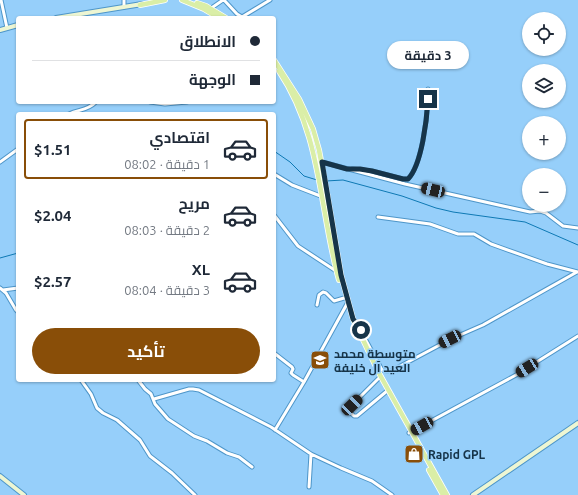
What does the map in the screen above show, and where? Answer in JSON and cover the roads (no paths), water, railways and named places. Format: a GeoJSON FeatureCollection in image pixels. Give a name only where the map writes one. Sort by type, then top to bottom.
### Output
{"type":"FeatureCollection","features":[{"type":"Feature","properties":{"kind":"main road"},"geometry":{"type":"LineString","coordinates":[[68,16],[124,7],[146,0]]}},
{"type":"Feature","properties":{"kind":"main road"},"geometry":{"type":"LineString","coordinates":[[141,2],[154,0]]}},
{"type":"Feature","properties":{"kind":"main road"},"geometry":{"type":"LineString","coordinates":[[141,2],[165,0]]}},
{"type":"Feature","properties":{"kind":"main road"},"geometry":{"type":"LineString","coordinates":[[182,0],[211,14]]}},
{"type":"Feature","properties":{"kind":"main road"},"geometry":{"type":"LineString","coordinates":[[190,0],[211,14]]}},
{"type":"Feature","properties":{"kind":"main road"},"geometry":{"type":"LineString","coordinates":[[0,30],[16,26]]}},
{"type":"Feature","properties":{"kind":"main road"},"geometry":{"type":"LineString","coordinates":[[276,63],[299,99],[308,118],[322,165],[341,275],[353,325],[379,378],[447,495]]}},
{"type":"Feature","properties":{"kind":"main road"},"geometry":{"type":"LineString","coordinates":[[276,68],[295,100],[303,118],[318,170],[336,270],[344,298],[380,375],[443,495]]}},
{"type":"Feature","properties":{"kind":"main road"},"geometry":{"type":"LineString","coordinates":[[473,495],[578,423]]}},
{"type":"Feature","properties":{"kind":"main road"},"geometry":{"type":"LineString","coordinates":[[0,476],[24,495]]}},
{"type":"Feature","properties":{"kind":"street"},"geometry":{"type":"LineString","coordinates":[[1,0],[7,28]]}},
{"type":"Feature","properties":{"kind":"street"},"geometry":{"type":"LineString","coordinates":[[124,0],[124,7]]}},
{"type":"Feature","properties":{"kind":"street"},"geometry":{"type":"LineString","coordinates":[[211,14],[224,0],[240,16]]}},
{"type":"Feature","properties":{"kind":"street"},"geometry":{"type":"LineString","coordinates":[[244,16],[270,0]]}},
{"type":"Feature","properties":{"kind":"street"},"geometry":{"type":"LineString","coordinates":[[347,169],[360,169],[408,179],[421,149],[428,108],[428,89]]}},
{"type":"Feature","properties":{"kind":"street"},"geometry":{"type":"LineString","coordinates":[[74,112],[88,109],[94,104]]}},
{"type":"Feature","properties":{"kind":"street"},"geometry":{"type":"LineString","coordinates":[[0,162],[16,150]]}},
{"type":"Feature","properties":{"kind":"street"},"geometry":{"type":"LineString","coordinates":[[322,165],[347,169],[530,212],[540,211],[546,213],[563,226],[578,228]]}},
{"type":"Feature","properties":{"kind":"street"},"geometry":{"type":"LineString","coordinates":[[276,175],[292,186],[323,197]]}},
{"type":"Feature","properties":{"kind":"street"},"geometry":{"type":"LineString","coordinates":[[378,216],[430,224],[458,234],[474,234],[491,244],[547,264],[578,272]]}},
{"type":"Feature","properties":{"kind":"street"},"geometry":{"type":"LineString","coordinates":[[276,218],[298,246],[336,270]]}},
{"type":"Feature","properties":{"kind":"street"},"geometry":{"type":"LineString","coordinates":[[353,319],[361,330],[382,370],[391,371],[450,339],[483,325],[578,272]]}},
{"type":"Feature","properties":{"kind":"street"},"geometry":{"type":"LineString","coordinates":[[1,289],[16,288]]}},
{"type":"Feature","properties":{"kind":"street"},"geometry":{"type":"LineString","coordinates":[[1,289],[10,299],[16,310]]}},
{"type":"Feature","properties":{"kind":"street"},"geometry":{"type":"LineString","coordinates":[[317,304],[318,296],[322,292],[326,293],[334,301],[344,298]]}},
{"type":"Feature","properties":{"kind":"street"},"geometry":{"type":"LineString","coordinates":[[275,430],[304,382],[347,304]]}},
{"type":"Feature","properties":{"kind":"street"},"geometry":{"type":"LineString","coordinates":[[411,433],[516,375],[578,336]]}},
{"type":"Feature","properties":{"kind":"street"},"geometry":{"type":"LineString","coordinates":[[276,355],[293,368],[292,374],[304,382]]}},
{"type":"Feature","properties":{"kind":"street"},"geometry":{"type":"LineString","coordinates":[[379,378],[350,407],[349,410],[354,416],[357,416],[387,391]]}},
{"type":"Feature","properties":{"kind":"street"},"geometry":{"type":"LineString","coordinates":[[83,382],[91,394],[97,408],[103,413],[117,420],[142,442],[150,456],[172,473],[195,495]]}},
{"type":"Feature","properties":{"kind":"street"},"geometry":{"type":"LineString","coordinates":[[140,382],[154,399],[157,407],[174,424],[190,434],[239,457],[252,467]]}},
{"type":"Feature","properties":{"kind":"street"},"geometry":{"type":"LineString","coordinates":[[154,399],[193,389],[214,398],[275,430],[311,454],[372,481],[392,495]]}},
{"type":"Feature","properties":{"kind":"street"},"geometry":{"type":"LineString","coordinates":[[309,486],[311,454]]}},
{"type":"Feature","properties":{"kind":"waterway"},"geometry":{"type":"LineString","coordinates":[[276,152],[290,162],[304,176],[317,180]]}},
{"type":"Feature","properties":{"kind":"waterway"},"geometry":{"type":"LineString","coordinates":[[326,181],[343,180],[453,212],[525,222],[578,245]]}},
{"type":"Feature","properties":{"kind":"waterway"},"geometry":{"type":"LineString","coordinates":[[0,258],[16,254]]}},
{"type":"Feature","properties":{"kind":"place","name":"متوسطة محمد العيد آل خليفة"},"geometry":{"type":"Point","coordinates":[320,360]}},
{"type":"Feature","properties":{"kind":"place","name":"Rapid GPL"},"geometry":{"type":"Point","coordinates":[414,454]}}]}
